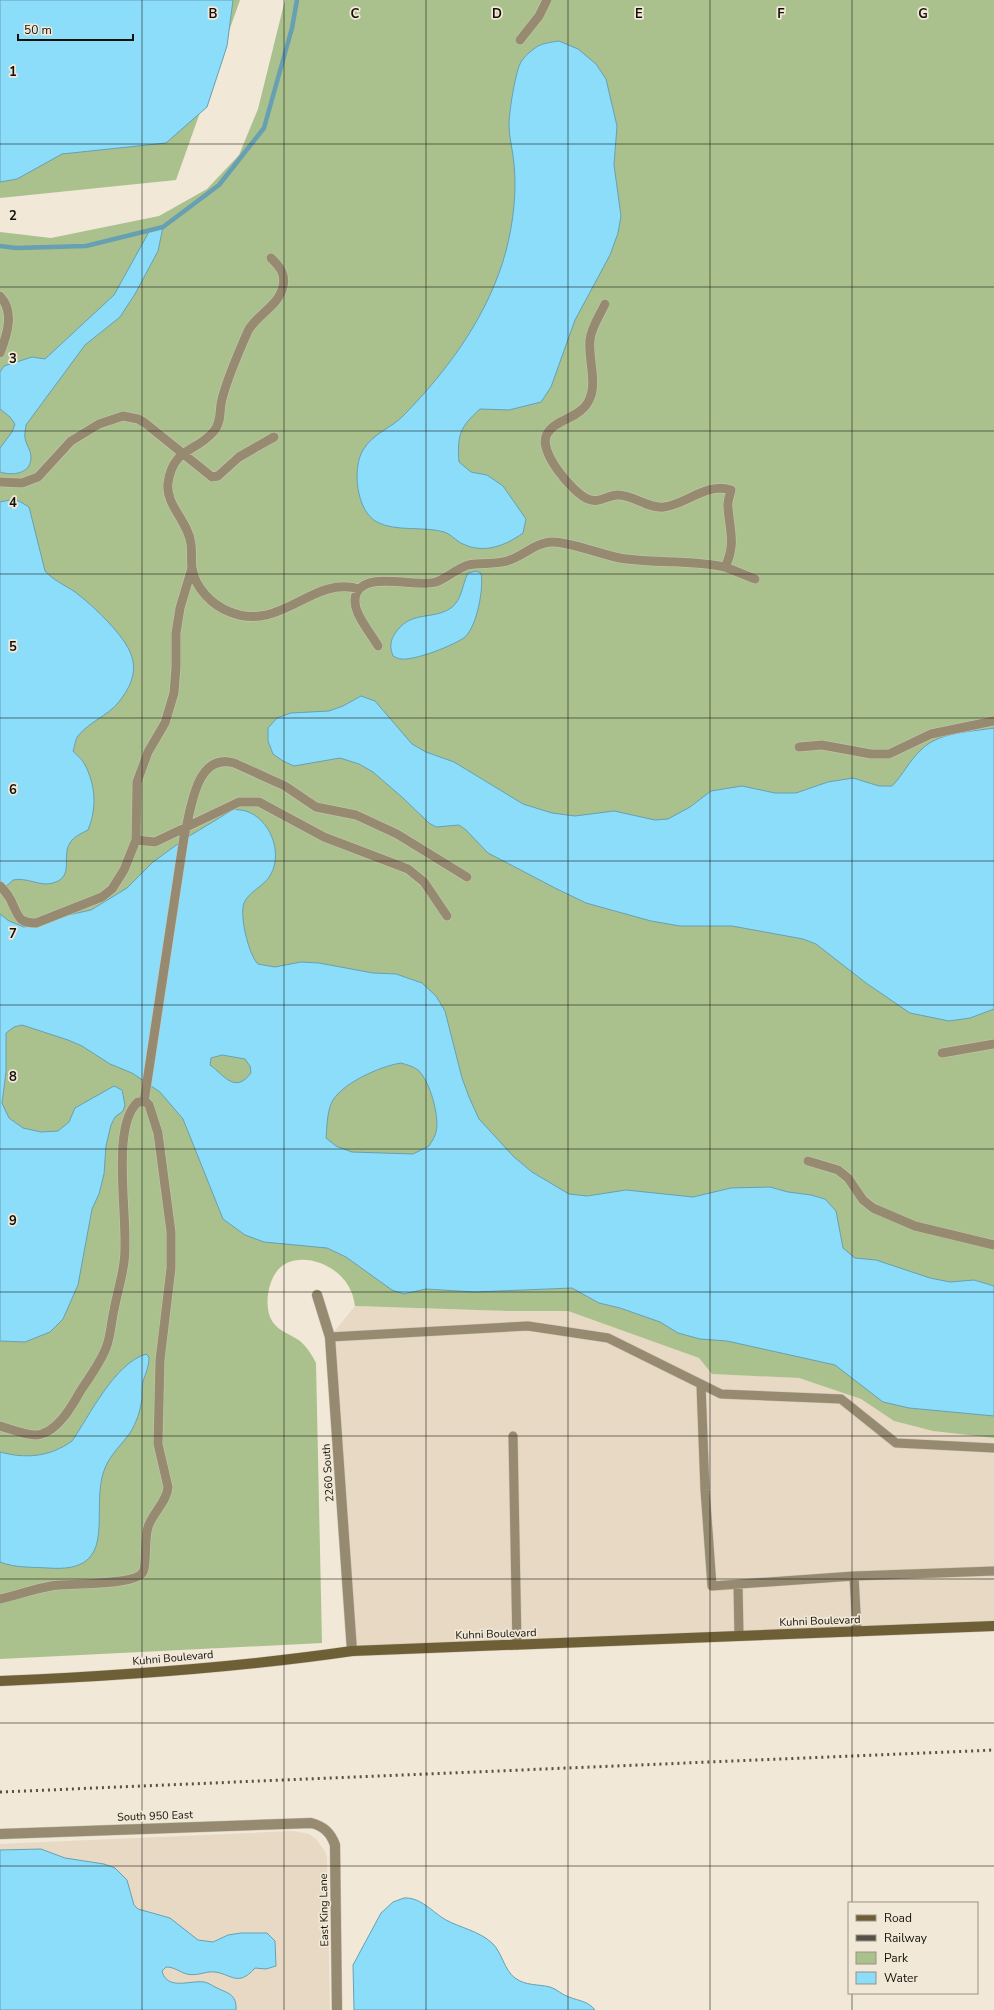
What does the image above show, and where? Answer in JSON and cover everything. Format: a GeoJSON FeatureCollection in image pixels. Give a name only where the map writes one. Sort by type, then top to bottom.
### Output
{"type":"FeatureCollection","features":[{"type":"Feature","properties":{"kind":"street","name":"2260 South"},"geometry":{"type":"LineString","coordinates":[[317,1294],[330,1336],[352,1651]]}},
{"type":"Feature","properties":{"kind":"street","name":"Kuhni Boulevard"},"geometry":{"type":"LineString","coordinates":[[0,1681],[72,1678],[272,1661],[352,1651],[994,1626]]}},
{"type":"Feature","properties":{"kind":"street","name":"South 950 East"},"geometry":{"type":"LineString","coordinates":[[0,1834],[311,1823]]}},
{"type":"Feature","properties":{"kind":"street","name":"East King Lane"},"geometry":{"type":"LineString","coordinates":[[311,1823],[318,1825],[329,1833],[334,1846],[337,2010]]}},
{"type":"Feature","properties":{"kind":"lane"},"geometry":{"type":"LineString","coordinates":[[520,40],[539,16],[547,0]]}},
{"type":"Feature","properties":{"kind":"lane"},"geometry":{"type":"LineString","coordinates":[[271,258],[283,274],[284,279],[282,293],[249,330],[222,400],[219,418],[214,430],[182,453],[173,466],[170,476],[168,493],[174,507],[188,529],[192,568],[200,588],[217,606],[230,612],[254,618],[281,612],[310,596],[328,589],[344,587],[359,589],[373,582],[396,581],[425,584],[435,582],[469,565],[508,561],[546,543],[552,542],[621,558],[695,562],[725,567],[755,579]]}},
{"type":"Feature","properties":{"kind":"lane"},"geometry":{"type":"LineString","coordinates":[[0,296],[5,304],[8,314],[8,323],[6,337],[0,353]]}},
{"type":"Feature","properties":{"kind":"lane"},"geometry":{"type":"LineString","coordinates":[[605,304],[590,338],[592,383],[590,398],[581,411],[549,431],[545,439],[547,452],[551,462],[584,497],[594,501],[616,495],[650,506],[665,507],[675,505],[714,488],[724,487],[731,490],[728,506],[733,538],[730,557],[725,567]]}},
{"type":"Feature","properties":{"kind":"lane"},"geometry":{"type":"LineString","coordinates":[[0,482],[22,483],[38,477],[79,435],[99,424],[123,416],[138,419],[145,423],[212,477],[218,476],[239,457],[268,442],[274,437]]}},
{"type":"Feature","properties":{"kind":"lane"},"geometry":{"type":"LineString","coordinates":[[0,886],[7,894],[17,917],[27,923],[36,923],[95,901],[112,889],[118,881],[136,840],[136,782],[148,752],[165,723],[174,693],[176,633],[185,590],[192,568]]}},
{"type":"Feature","properties":{"kind":"lane"},"geometry":{"type":"LineString","coordinates":[[185,590],[200,588]]}},
{"type":"Feature","properties":{"kind":"lane"},"geometry":{"type":"LineString","coordinates":[[359,589],[355,598],[356,610],[378,646]]}},
{"type":"Feature","properties":{"kind":"lane"},"geometry":{"type":"LineString","coordinates":[[799,746],[822,745],[871,754],[889,754],[931,734],[994,722]]}},
{"type":"Feature","properties":{"kind":"lane"},"geometry":{"type":"LineString","coordinates":[[144,1102],[185,832],[196,791],[206,769],[212,764],[226,760],[285,786],[316,807],[356,815],[397,834],[467,877]]}},
{"type":"Feature","properties":{"kind":"lane"},"geometry":{"type":"LineString","coordinates":[[136,840],[155,842],[185,832],[239,802],[259,802],[324,837],[408,869],[424,882],[447,916]]}},
{"type":"Feature","properties":{"kind":"lane"},"geometry":{"type":"LineString","coordinates":[[942,1053],[994,1044]]}},
{"type":"Feature","properties":{"kind":"lane"},"geometry":{"type":"LineString","coordinates":[[0,1426],[36,1435],[49,1431],[56,1426],[76,1400],[105,1350],[124,1262],[126,1236],[121,1188],[122,1152],[126,1125],[134,1105],[138,1102],[144,1102],[149,1105],[158,1133],[165,1172],[171,1232],[171,1268],[160,1360],[158,1444],[168,1486],[168,1493],[152,1517],[148,1528],[145,1541],[144,1566],[143,1572],[140,1576],[124,1580],[51,1586],[0,1599]]}},
{"type":"Feature","properties":{"kind":"lane"},"geometry":{"type":"LineString","coordinates":[[808,1161],[838,1170],[848,1178],[863,1200],[880,1211],[915,1226],[994,1245]]}},
{"type":"Feature","properties":{"kind":"lane"},"geometry":{"type":"LineString","coordinates":[[330,1336],[528,1326],[608,1338],[721,1394],[841,1399],[896,1443],[994,1448]]}},
{"type":"Feature","properties":{"kind":"lane"},"geometry":{"type":"LineString","coordinates":[[701,1385],[705,1490],[712,1586],[854,1576],[994,1571]]}},
{"type":"Feature","properties":{"kind":"lane"},"geometry":{"type":"LineString","coordinates":[[513,1436],[517,1645]]}},
{"type":"Feature","properties":{"kind":"lane"},"geometry":{"type":"LineString","coordinates":[[854,1576],[857,1632]]}},
{"type":"Feature","properties":{"kind":"lane"},"geometry":{"type":"LineString","coordinates":[[738,1585],[739,1636]]}},
{"type":"Feature","properties":{"kind":"shaded area"},"geometry":{"type":"Polygon","coordinates":[[[355,1306],[508,1311],[568,1311],[699,1358],[712,1374],[799,1378],[861,1399],[894,1421],[933,1431],[994,1438],[994,1626],[352,1651],[330,1337],[355,1306]]]}},
{"type":"Feature","properties":{"kind":"shaded area"},"geometry":{"type":"Polygon","coordinates":[[[293,1831],[309,1834],[316,1839],[325,1851],[327,1858],[330,2010],[0,2010],[0,1844],[293,1831]]]}},
{"type":"Feature","properties":{"kind":"green space"},"geometry":{"type":"Polygon","coordinates":[[[0,0],[240,0],[176,180],[0,198],[0,0]]]}},
{"type":"Feature","properties":{"kind":"green space"},"geometry":{"type":"Polygon","coordinates":[[[285,0],[994,0],[994,1438],[933,1431],[894,1421],[861,1399],[799,1378],[712,1374],[699,1358],[568,1311],[508,1311],[355,1306],[352,1293],[345,1281],[331,1268],[313,1261],[294,1261],[285,1264],[275,1274],[269,1288],[268,1310],[270,1317],[276,1326],[303,1343],[316,1363],[322,1643],[0,1659],[0,232],[51,238],[159,216],[207,189],[239,155],[258,109],[285,0]]]}},
{"type":"Feature","properties":{"kind":"water"},"geometry":{"type":"Polygon","coordinates":[[[0,0],[233,0],[227,46],[207,107],[166,143],[62,154],[17,179],[0,182],[0,0]]]}},
{"type":"Feature","properties":{"kind":"water"},"geometry":{"type":"Polygon","coordinates":[[[559,41],[578,49],[596,64],[606,79],[617,126],[614,165],[621,216],[618,233],[610,255],[575,320],[551,387],[541,402],[509,410],[480,409],[468,421],[459,438],[459,462],[471,472],[487,475],[503,486],[526,519],[523,533],[502,545],[479,548],[463,544],[449,534],[436,530],[401,528],[384,525],[377,522],[370,516],[364,509],[360,499],[357,478],[360,458],[367,444],[399,420],[437,379],[466,339],[489,297],[499,274],[511,230],[515,197],[515,175],[509,125],[516,76],[520,64],[528,54],[538,46],[559,41]]]}},
{"type":"Feature","properties":{"kind":"water"},"geometry":{"type":"Polygon","coordinates":[[[163,227],[158,251],[135,294],[120,317],[85,345],[26,425],[26,443],[31,457],[28,467],[25,470],[16,473],[10,474],[0,472],[0,448],[12,432],[15,424],[10,417],[0,409],[0,372],[4,366],[32,357],[45,359],[114,295],[150,230],[163,227]]]}},
{"type":"Feature","properties":{"kind":"water"},"geometry":{"type":"Polygon","coordinates":[[[10,500],[19,501],[29,507],[45,571],[52,578],[84,599],[118,633],[130,652],[133,662],[133,671],[131,681],[126,692],[114,708],[82,731],[76,739],[73,751],[83,761],[88,771],[93,788],[94,805],[88,830],[78,835],[70,843],[64,876],[60,880],[48,884],[18,879],[13,880],[0,892],[0,502],[10,500]]]}},
{"type":"Feature","properties":{"kind":"water"},"geometry":{"type":"Polygon","coordinates":[[[476,571],[481,573],[482,580],[479,606],[473,624],[465,637],[444,648],[415,658],[401,659],[393,656],[391,643],[394,635],[400,627],[414,618],[444,612],[451,608],[460,597],[468,573],[476,571]]]}},
{"type":"Feature","properties":{"kind":"water"},"geometry":{"type":"Polygon","coordinates":[[[361,696],[375,701],[412,744],[426,752],[454,762],[523,804],[552,813],[575,816],[614,811],[655,820],[668,819],[690,807],[711,791],[742,786],[775,793],[796,793],[828,782],[853,778],[879,786],[892,786],[909,763],[928,744],[945,736],[994,728],[994,1009],[970,1018],[949,1021],[910,1013],[866,983],[816,944],[803,939],[732,926],[680,926],[651,921],[586,903],[488,853],[466,830],[459,825],[436,827],[429,823],[373,772],[359,764],[340,758],[294,766],[273,754],[268,741],[268,728],[277,718],[291,713],[329,711],[343,706],[361,696]]]}},
{"type":"Feature","properties":{"kind":"water"},"geometry":{"type":"Polygon","coordinates":[[[234,809],[246,811],[262,821],[272,837],[276,856],[271,874],[265,882],[249,895],[244,903],[243,909],[244,925],[248,944],[251,953],[258,964],[275,967],[301,962],[319,963],[373,973],[396,974],[422,983],[436,996],[445,1011],[462,1078],[479,1119],[514,1157],[532,1172],[569,1194],[587,1196],[626,1190],[693,1197],[731,1188],[770,1187],[788,1192],[811,1195],[825,1199],[836,1211],[843,1248],[855,1258],[876,1260],[930,1278],[950,1282],[974,1280],[994,1286],[994,1416],[909,1408],[883,1402],[835,1365],[727,1341],[700,1339],[678,1333],[660,1322],[620,1308],[599,1303],[572,1288],[475,1292],[426,1289],[404,1294],[392,1290],[346,1257],[327,1248],[264,1242],[245,1235],[223,1219],[183,1119],[160,1092],[132,1073],[110,1064],[82,1046],[22,1025],[14,1027],[6,1033],[6,1072],[2,1103],[9,1118],[23,1128],[41,1132],[58,1131],[69,1122],[75,1108],[114,1086],[122,1090],[125,1105],[123,1111],[115,1117],[111,1125],[106,1146],[104,1174],[99,1194],[92,1209],[78,1285],[63,1319],[50,1332],[25,1342],[0,1341],[0,914],[9,921],[24,927],[91,910],[127,888],[153,862],[186,838],[234,809]],[[222,1055],[211,1058],[210,1065],[225,1078],[235,1083],[245,1079],[251,1073],[250,1066],[245,1059],[222,1055]],[[401,1063],[383,1068],[362,1077],[351,1083],[335,1097],[331,1104],[328,1116],[326,1138],[336,1146],[352,1152],[413,1154],[429,1146],[435,1136],[437,1125],[437,1118],[430,1090],[418,1070],[401,1063]]]}},
{"type":"Feature","properties":{"kind":"water"},"geometry":{"type":"Polygon","coordinates":[[[146,1354],[149,1357],[143,1381],[142,1399],[138,1416],[130,1433],[113,1454],[105,1468],[101,1484],[98,1536],[95,1550],[86,1561],[71,1567],[24,1567],[0,1562],[0,1452],[28,1456],[38,1455],[55,1450],[72,1441],[113,1379],[123,1368],[146,1354]]]}},
{"type":"Feature","properties":{"kind":"water"},"geometry":{"type":"Polygon","coordinates":[[[41,1849],[65,1858],[104,1864],[115,1868],[127,1880],[134,1905],[138,1909],[170,1918],[198,1940],[213,1942],[228,1935],[241,1933],[267,1933],[275,1941],[276,1966],[266,1969],[255,1968],[243,1978],[232,1978],[216,1972],[190,1975],[169,1967],[166,1967],[162,1971],[169,1981],[174,1983],[204,1982],[227,1992],[235,2000],[236,2010],[0,2010],[0,1850],[41,1849]]]}},
{"type":"Feature","properties":{"kind":"water"},"geometry":{"type":"Polygon","coordinates":[[[404,1898],[410,1898],[421,1902],[446,1920],[487,1939],[498,1951],[511,1975],[519,1981],[553,1988],[566,1996],[586,2003],[595,2010],[354,2010],[353,1965],[381,1913],[393,1902],[404,1898]]]}},
{"type":"Feature","properties":{"kind":"waterway"},"geometry":{"type":"LineString","coordinates":[[0,246],[16,248],[86,246],[163,227],[219,185],[264,128],[292,28],[297,0]]}},
{"type":"Feature","properties":{"kind":"railway"},"geometry":{"type":"LineString","coordinates":[[0,1792],[994,1750]]}}]}
